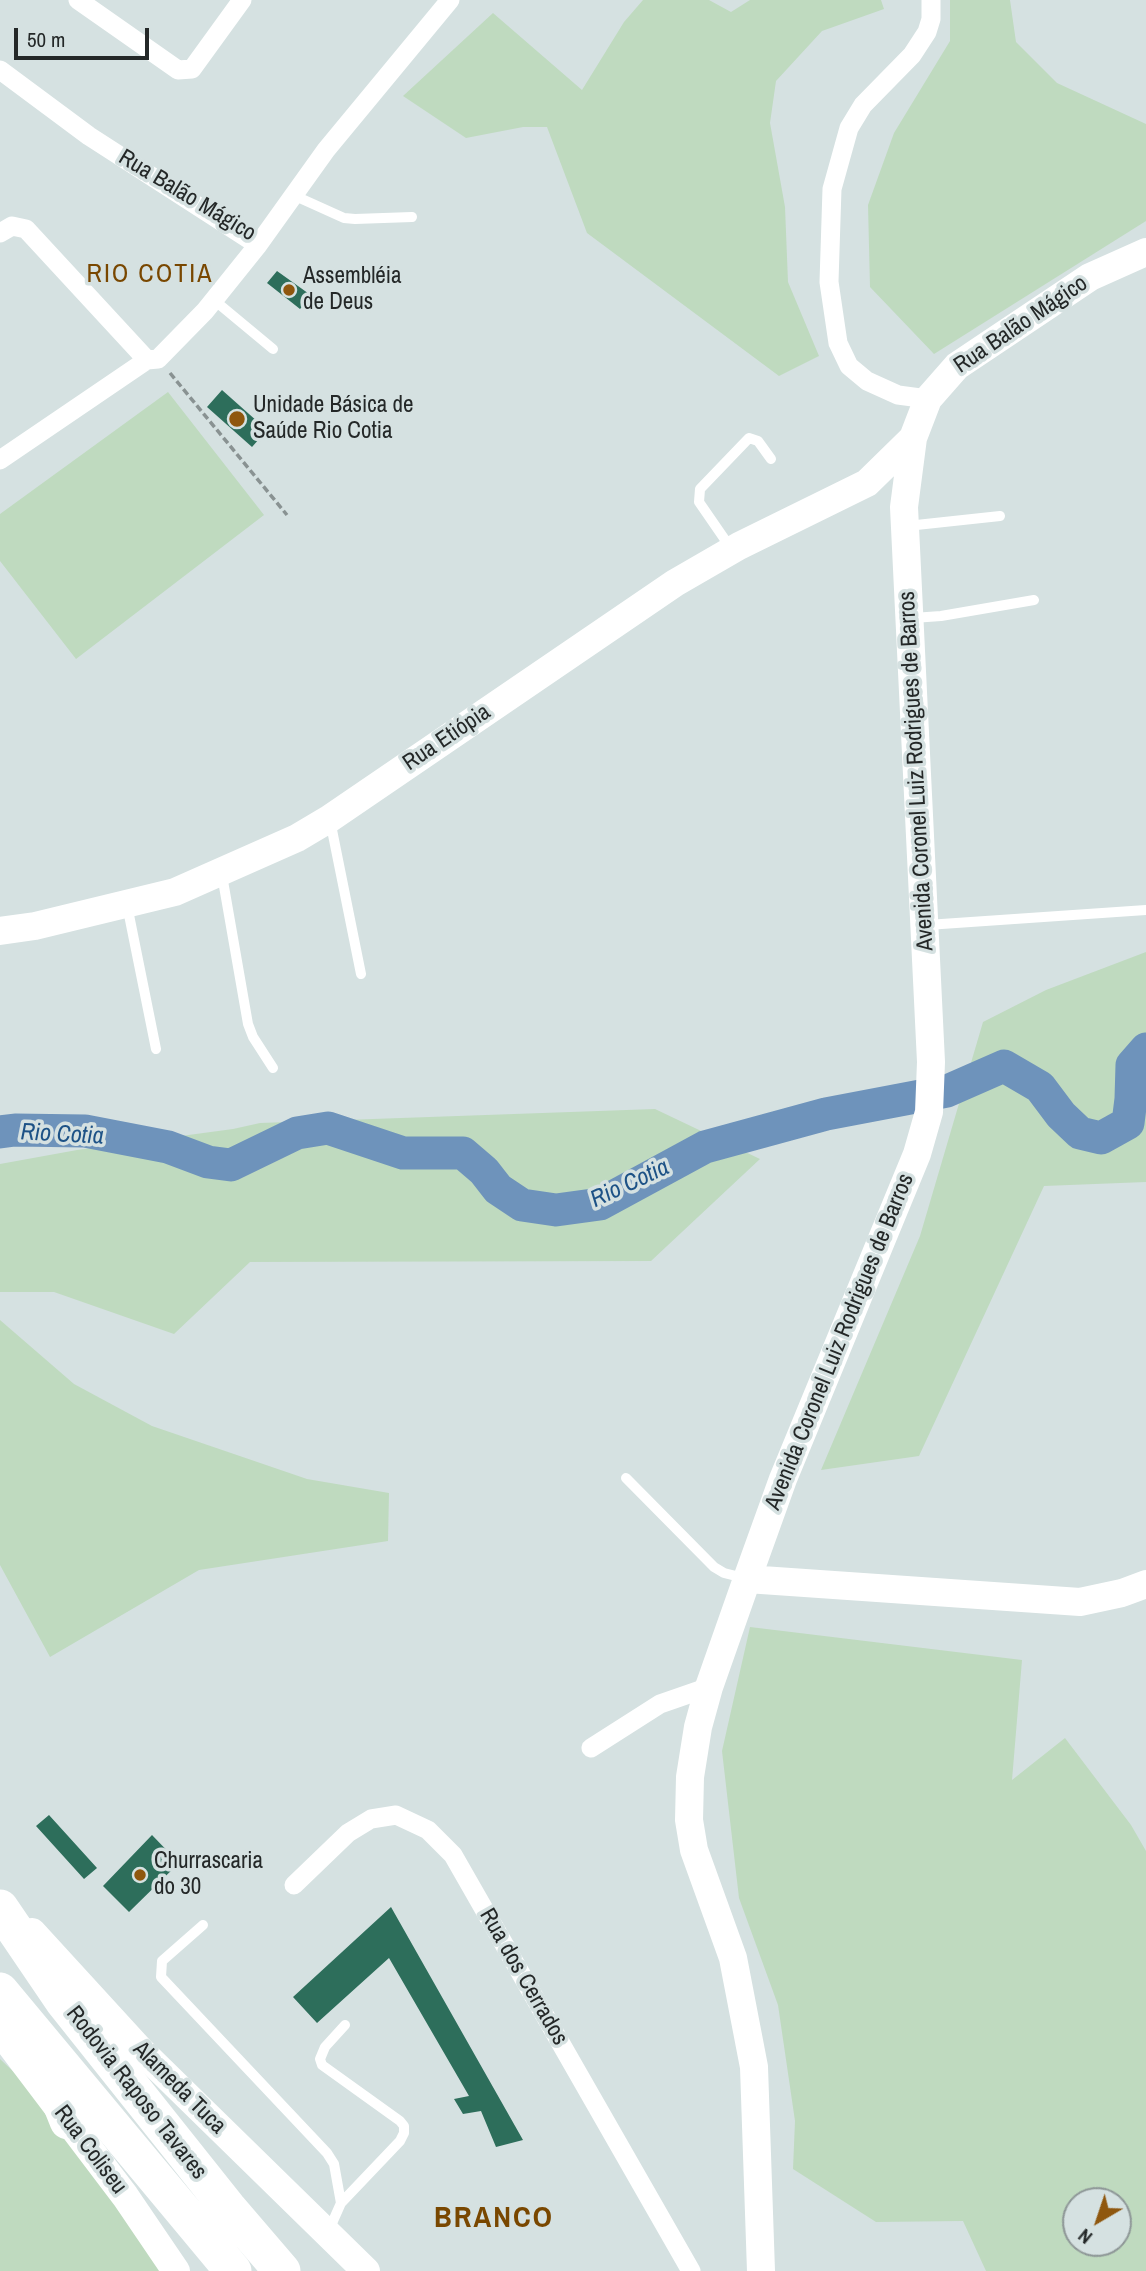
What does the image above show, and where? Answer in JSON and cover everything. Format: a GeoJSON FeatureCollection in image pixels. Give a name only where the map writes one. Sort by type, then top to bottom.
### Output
{"type":"FeatureCollection","features":[{"type":"Feature","properties":{"kind":"highway","name":"Rodovia Raposo Tavares"},"geometry":{"type":"LineString","coordinates":[[0,1908],[72,2013],[228,2208],[282,2271]]}},
{"type":"Feature","properties":{"kind":"highway","name":"Rodovia Raposo Tavares"},"geometry":{"type":"LineString","coordinates":[[0,1990],[15,2030],[233,2271]]}},
{"type":"Feature","properties":{"kind":"highway"},"geometry":{"type":"LineString","coordinates":[[15,2030],[68,2121]]}},
{"type":"Feature","properties":{"kind":"street"},"geometry":{"type":"LineString","coordinates":[[80,1],[178,70],[192,69],[242,0]]}},
{"type":"Feature","properties":{"kind":"street","name":"Rua Balão Mágico"},"geometry":{"type":"LineString","coordinates":[[0,71],[89,136],[258,245],[326,150],[450,0]]}},
{"type":"Feature","properties":{"kind":"street"},"geometry":{"type":"LineString","coordinates":[[928,399],[898,395],[867,381],[849,366],[838,343],[829,282],[832,189],[849,128],[863,105],[912,55],[927,32],[931,19],[931,0]]}},
{"type":"Feature","properties":{"kind":"street"},"geometry":{"type":"LineString","coordinates":[[0,233],[12,226],[26,229],[153,360]]}},
{"type":"Feature","properties":{"kind":"street"},"geometry":{"type":"LineString","coordinates":[[0,460],[153,360],[214,300],[258,245]]}},
{"type":"Feature","properties":{"kind":"street","name":"Rua Balão Mágico"},"geometry":{"type":"LineString","coordinates":[[928,399],[957,366],[1058,297],[1090,277],[1146,252]]}},
{"type":"Feature","properties":{"kind":"street","name":"Avenida Coronel Luiz Rodrigues de Barros"},"geometry":{"type":"LineString","coordinates":[[761,2271],[754,2067],[733,1958],[694,1850],[689,1820],[690,1777],[698,1727],[709,1687],[747,1579],[783,1479],[917,1154],[929,1112],[931,1062],[904,517],[913,438],[928,399]]}},
{"type":"Feature","properties":{"kind":"street","name":"Rua Etiópia"},"geometry":{"type":"LineString","coordinates":[[0,931],[35,926],[175,892],[297,838],[329,819],[663,591],[732,550],[867,484],[913,438]]}},
{"type":"Feature","properties":{"kind":"street"},"geometry":{"type":"LineString","coordinates":[[867,484],[889,493],[904,517]]}},
{"type":"Feature","properties":{"kind":"street"},"geometry":{"type":"LineString","coordinates":[[747,1579],[1080,1602],[1122,1593],[1146,1584]]}},
{"type":"Feature","properties":{"kind":"street"},"geometry":{"type":"LineString","coordinates":[[591,1748],[660,1704],[709,1687]]}},
{"type":"Feature","properties":{"kind":"street","name":"Rua dos Cerrados"},"geometry":{"type":"LineString","coordinates":[[295,1885],[348,1833],[371,1819],[396,1815],[428,1830],[453,1855],[691,2271]]}},
{"type":"Feature","properties":{"kind":"street","name":"Alameda Tuca"},"geometry":{"type":"LineString","coordinates":[[0,1897],[140,2050],[366,2271]]}},
{"type":"Feature","properties":{"kind":"street","name":"Rua Coliseu"},"geometry":{"type":"LineString","coordinates":[[68,2121],[125,2196],[176,2271]]}},
{"type":"Feature","properties":{"kind":"lane"},"geometry":{"type":"LineString","coordinates":[[293,195],[344,218],[412,217]]}},
{"type":"Feature","properties":{"kind":"lane"},"geometry":{"type":"LineString","coordinates":[[214,300],[273,349]]}},
{"type":"Feature","properties":{"kind":"lane"},"geometry":{"type":"LineString","coordinates":[[732,550],[699,502],[698,494],[749,438],[758,441],[771,459]]}},
{"type":"Feature","properties":{"kind":"lane"},"geometry":{"type":"LineString","coordinates":[[904,517],[1000,516]]}},
{"type":"Feature","properties":{"kind":"lane"},"geometry":{"type":"LineString","coordinates":[[909,619],[1034,600]]}},
{"type":"Feature","properties":{"kind":"lane"},"geometry":{"type":"LineString","coordinates":[[329,819],[361,974]]}},
{"type":"Feature","properties":{"kind":"lane"},"geometry":{"type":"LineString","coordinates":[[221,871],[248,1024],[273,1068]]}},
{"type":"Feature","properties":{"kind":"lane"},"geometry":{"type":"LineString","coordinates":[[127,904],[156,1049]]}},
{"type":"Feature","properties":{"kind":"lane"},"geometry":{"type":"LineString","coordinates":[[924,926],[1146,910]]}},
{"type":"Feature","properties":{"kind":"lane"},"geometry":{"type":"LineString","coordinates":[[626,1478],[714,1567],[724,1573],[747,1579]]}},
{"type":"Feature","properties":{"kind":"lane"},"geometry":{"type":"LineString","coordinates":[[203,1925],[162,1961],[161,1977],[327,2153],[334,2164],[341,2203]]}},
{"type":"Feature","properties":{"kind":"lane"},"geometry":{"type":"LineString","coordinates":[[328,2234],[341,2203],[400,2141],[404,2133],[404,2126],[400,2121],[322,2066],[320,2059],[325,2047],[345,2025]]}},
{"type":"Feature","properties":{"kind":"path"},"geometry":{"type":"LineString","coordinates":[[153,360],[287,515]]}},
{"type":"Feature","properties":{"kind":"green space"},"geometry":{"type":"Polygon","coordinates":[[[643,0],[709,0],[731,12],[750,0],[881,0],[884,9],[822,31],[776,81],[770,123],[785,207],[788,282],[819,356],[779,376],[587,233],[547,127],[523,127],[466,138],[403,96],[493,13],[582,90],[624,22],[643,0]]]}},
{"type":"Feature","properties":{"kind":"green space"},"geometry":{"type":"Polygon","coordinates":[[[950,0],[1010,0],[1016,42],[1057,83],[1146,124],[1146,221],[934,354],[870,287],[868,205],[894,133],[950,41],[950,0]]]}},
{"type":"Feature","properties":{"kind":"green space"},"geometry":{"type":"Polygon","coordinates":[[[168,392],[264,515],[76,659],[0,561],[0,514],[168,392]]]}},
{"type":"Feature","properties":{"kind":"green space"},"geometry":{"type":"Polygon","coordinates":[[[1146,952],[1146,1182],[1044,1186],[919,1456],[821,1470],[920,1236],[983,1022],[1046,990],[1146,952]]]}},
{"type":"Feature","properties":{"kind":"green space"},"geometry":{"type":"Polygon","coordinates":[[[655,1109],[760,1159],[651,1261],[250,1262],[174,1334],[54,1292],[0,1292],[0,1164],[260,1123],[655,1109]]]}},
{"type":"Feature","properties":{"kind":"green space"},"geometry":{"type":"Polygon","coordinates":[[[0,1320],[74,1384],[152,1426],[307,1479],[389,1493],[388,1541],[199,1570],[50,1657],[0,1565],[0,1320]]]}},
{"type":"Feature","properties":{"kind":"green space"},"geometry":{"type":"Polygon","coordinates":[[[750,1627],[1022,1660],[1012,1780],[1065,1738],[1131,1825],[1146,1851],[1146,2271],[986,2271],[963,2221],[876,2222],[793,2169],[795,2121],[778,2005],[739,1898],[722,1751],[750,1627]]]}},
{"type":"Feature","properties":{"kind":"green space"},"geometry":{"type":"Polygon","coordinates":[[[0,2059],[52,2108],[167,2271],[0,2271],[0,2059]]]}},
{"type":"Feature","properties":{"kind":"building","name":"Assembléia de Deus"},"geometry":{"type":"Polygon","coordinates":[[[277,271],[312,296],[300,309],[267,283],[277,271]]]}},
{"type":"Feature","properties":{"kind":"building","name":"Unidade Básica de Saúde Rio Cotia"},"geometry":{"type":"Polygon","coordinates":[[[222,390],[267,430],[252,447],[207,407],[222,390]]]}},
{"type":"Feature","properties":{"kind":"building"},"geometry":{"type":"Polygon","coordinates":[[[49,1815],[97,1868],[84,1879],[36,1826],[49,1815]]]}},
{"type":"Feature","properties":{"kind":"building","name":"Churrascaria do 30"},"geometry":{"type":"Polygon","coordinates":[[[152,1835],[179,1863],[129,1912],[103,1886],[152,1835]]]}},
{"type":"Feature","properties":{"kind":"building"},"geometry":{"type":"Polygon","coordinates":[[[391,1907],[523,2140],[496,2147],[481,2111],[463,2114],[454,2099],[469,2096],[389,1958],[317,2023],[293,1997],[391,1907]]]}},
{"type":"Feature","properties":{"kind":"waterway","name":"Rio Cotia"},"geometry":{"type":"LineString","coordinates":[[0,1132],[85,1131],[168,1147],[208,1162],[231,1165],[297,1133],[328,1128],[403,1153],[463,1153],[484,1171],[498,1189],[522,1205],[556,1210],[600,1204],[705,1147],[826,1114],[947,1091],[1004,1066],[1040,1087],[1061,1115],[1080,1133],[1101,1138],[1128,1123],[1132,1065],[1146,1049]]}},
{"type":"Feature","properties":{"kind":"place","name":"Assembléia de Deus"},"geometry":{"type":"Point","coordinates":[289,290]}},
{"type":"Feature","properties":{"kind":"place","name":"Unidade Básica de Saúde Rio Cotia"},"geometry":{"type":"Point","coordinates":[237,419]}},
{"type":"Feature","properties":{"kind":"place","name":"Churrascaria do 30"},"geometry":{"type":"Point","coordinates":[140,1875]}},
{"type":"Feature","properties":{"kind":"district","name":"RIO COTIA"},"geometry":{"type":"Point","coordinates":[150,275]}},
{"type":"Feature","properties":{"kind":"district","name":"BRANCO"},"geometry":{"type":"Point","coordinates":[494,2219]}}]}
